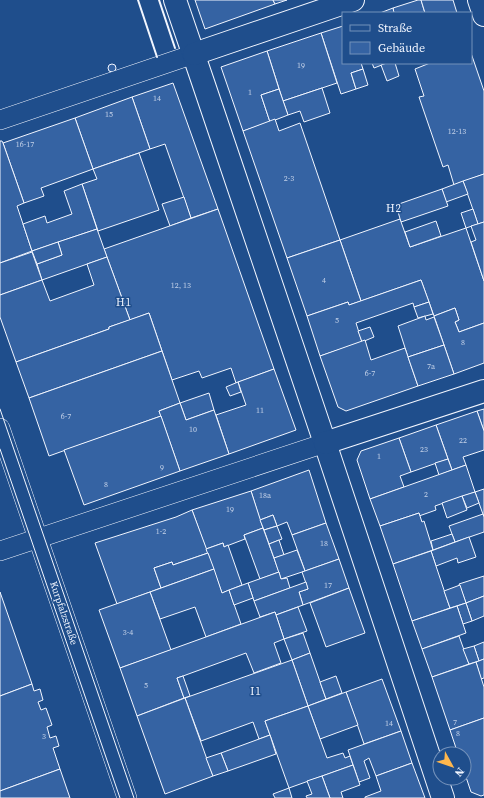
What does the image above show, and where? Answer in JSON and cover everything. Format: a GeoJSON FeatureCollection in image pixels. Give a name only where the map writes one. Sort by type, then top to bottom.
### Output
{"type":"FeatureCollection","features":[{"type":"Feature","properties":{"kind":"street"},"geometry":{"type":"LineString","coordinates":[[175,0],[443,798]]}},
{"type":"Feature","properties":{"kind":"street"},"geometry":{"type":"LineString","coordinates":[[0,120],[353,0]]}},
{"type":"Feature","properties":{"kind":"street"},"geometry":{"type":"LineString","coordinates":[[479,0],[484,15]]}},
{"type":"Feature","properties":{"kind":"street"},"geometry":{"type":"LineString","coordinates":[[0,551],[484,391]]}},
{"type":"Feature","properties":{"kind":"street","name":"Kurpfalzstraße"},"geometry":{"type":"LineString","coordinates":[[0,428],[127,798]]}},
{"type":"Feature","properties":{"kind":"building"},"geometry":{"type":"Polygon","coordinates":[[[195,0],[273,0],[275,4],[205,29],[195,0]]]}},
{"type":"Feature","properties":{"kind":"building"},"geometry":{"type":"Polygon","coordinates":[[[273,0],[287,0],[275,4],[273,0]]]}},
{"type":"Feature","properties":{"kind":"building"},"geometry":{"type":"Polygon","coordinates":[[[421,0],[425,12],[394,12],[393,8],[421,0]]]}},
{"type":"Feature","properties":{"kind":"building"},"geometry":{"type":"Polygon","coordinates":[[[421,0],[453,0],[457,12],[425,12],[421,0]]]}},
{"type":"Feature","properties":{"kind":"building"},"geometry":{"type":"Polygon","coordinates":[[[393,8],[394,12],[383,12],[393,8]]]}},
{"type":"Feature","properties":{"kind":"building"},"geometry":{"type":"Polygon","coordinates":[[[342,26],[342,64],[361,64],[363,69],[351,73],[356,89],[341,94],[321,33],[342,26]]]}},
{"type":"Feature","properties":{"kind":"building"},"geometry":{"type":"Polygon","coordinates":[[[321,33],[337,83],[283,101],[267,51],[321,33]]]}},
{"type":"Feature","properties":{"kind":"building"},"geometry":{"type":"Polygon","coordinates":[[[267,51],[279,89],[261,95],[270,122],[243,131],[221,67],[267,51]]]}},
{"type":"Feature","properties":{"kind":"building"},"geometry":{"type":"Polygon","coordinates":[[[472,56],[484,91],[484,174],[454,185],[448,165],[443,167],[419,97],[424,96],[415,69],[428,64],[472,64],[472,56]]]}},
{"type":"Feature","properties":{"kind":"building"},"geometry":{"type":"Polygon","coordinates":[[[110,64],[114,64],[116,68],[114,72],[110,72],[108,70],[108,66],[110,64]]]}},
{"type":"Feature","properties":{"kind":"building"},"geometry":{"type":"Polygon","coordinates":[[[372,64],[384,64],[374,68],[372,64]]]}},
{"type":"Feature","properties":{"kind":"building"},"geometry":{"type":"Polygon","coordinates":[[[395,64],[399,76],[387,81],[381,65],[395,64]]]}},
{"type":"Feature","properties":{"kind":"building"},"geometry":{"type":"Polygon","coordinates":[[[363,69],[368,85],[356,89],[351,73],[363,69]]]}},
{"type":"Feature","properties":{"kind":"building"},"geometry":{"type":"Polygon","coordinates":[[[173,83],[218,209],[191,218],[165,144],[150,149],[132,97],[173,83]]]}},
{"type":"Feature","properties":{"kind":"building"},"geometry":{"type":"Polygon","coordinates":[[[322,88],[330,113],[304,122],[300,111],[288,115],[283,101],[322,88]]]}},
{"type":"Feature","properties":{"kind":"building"},"geometry":{"type":"Polygon","coordinates":[[[279,89],[288,115],[270,122],[261,95],[279,89]]]}},
{"type":"Feature","properties":{"kind":"building"},"geometry":{"type":"Polygon","coordinates":[[[132,97],[150,149],[93,169],[75,118],[132,97]]]}},
{"type":"Feature","properties":{"kind":"building"},"geometry":{"type":"Polygon","coordinates":[[[75,118],[93,169],[41,188],[44,196],[24,203],[3,143],[75,118]]]}},
{"type":"Feature","properties":{"kind":"building"},"geometry":{"type":"Polygon","coordinates":[[[275,119],[279,131],[300,123],[340,240],[287,258],[243,131],[275,119]]]}},
{"type":"Feature","properties":{"kind":"building"},"geometry":{"type":"Polygon","coordinates":[[[0,141],[3,143],[24,203],[17,206],[32,251],[0,263],[0,141]]]}},
{"type":"Feature","properties":{"kind":"building"},"geometry":{"type":"Polygon","coordinates":[[[139,153],[159,210],[98,231],[82,184],[97,179],[93,169],[139,153]]]}},
{"type":"Feature","properties":{"kind":"building"},"geometry":{"type":"Polygon","coordinates":[[[484,174],[484,222],[478,224],[463,181],[484,174]]]}},
{"type":"Feature","properties":{"kind":"building"},"geometry":{"type":"Polygon","coordinates":[[[463,181],[468,194],[446,202],[442,189],[463,181]]]}},
{"type":"Feature","properties":{"kind":"building"},"geometry":{"type":"Polygon","coordinates":[[[82,184],[97,229],[32,251],[23,224],[45,216],[47,223],[72,214],[64,191],[82,184]]]}},
{"type":"Feature","properties":{"kind":"building"},"geometry":{"type":"Polygon","coordinates":[[[442,189],[448,206],[401,222],[396,205],[442,189]]]}},
{"type":"Feature","properties":{"kind":"building"},"geometry":{"type":"Polygon","coordinates":[[[184,197],[191,218],[170,226],[162,204],[184,197]]]}},
{"type":"Feature","properties":{"kind":"building"},"geometry":{"type":"Polygon","coordinates":[[[218,209],[274,369],[236,383],[231,368],[202,378],[199,371],[172,380],[149,313],[130,320],[104,249],[218,209]]]}},
{"type":"Feature","properties":{"kind":"building"},"geometry":{"type":"Polygon","coordinates":[[[473,209],[478,224],[466,228],[461,213],[473,209]]]}},
{"type":"Feature","properties":{"kind":"building"},"geometry":{"type":"Polygon","coordinates":[[[400,219],[410,247],[466,228],[484,281],[484,323],[459,332],[455,322],[459,320],[455,308],[434,316],[421,280],[361,301],[340,240],[400,219]]]}},
{"type":"Feature","properties":{"kind":"building"},"geometry":{"type":"Polygon","coordinates":[[[436,221],[441,236],[410,247],[405,232],[436,221]]]}},
{"type":"Feature","properties":{"kind":"building"},"geometry":{"type":"Polygon","coordinates":[[[484,222],[484,281],[471,242],[476,240],[471,226],[484,222]]]}},
{"type":"Feature","properties":{"kind":"building"},"geometry":{"type":"Polygon","coordinates":[[[97,229],[107,257],[42,280],[37,264],[62,255],[58,242],[97,229]]]}},
{"type":"Feature","properties":{"kind":"building"},"geometry":{"type":"Polygon","coordinates":[[[340,240],[361,301],[349,305],[348,302],[307,316],[287,258],[340,240]]]}},
{"type":"Feature","properties":{"kind":"building"},"geometry":{"type":"Polygon","coordinates":[[[58,242],[62,255],[37,264],[32,251],[58,242]]]}},
{"type":"Feature","properties":{"kind":"building"},"geometry":{"type":"Polygon","coordinates":[[[32,252],[42,280],[0,295],[0,263],[32,252]]]}},
{"type":"Feature","properties":{"kind":"building"},"geometry":{"type":"Polygon","coordinates":[[[107,257],[130,320],[16,362],[0,317],[0,295],[42,280],[50,301],[94,285],[87,264],[107,257]]]}},
{"type":"Feature","properties":{"kind":"building"},"geometry":{"type":"Polygon","coordinates":[[[421,280],[429,302],[414,307],[413,303],[356,323],[362,342],[320,356],[307,316],[348,302],[349,305],[421,280]]]}},
{"type":"Feature","properties":{"kind":"building"},"geometry":{"type":"Polygon","coordinates":[[[429,302],[433,314],[418,318],[414,307],[429,302]]]}},
{"type":"Feature","properties":{"kind":"building"},"geometry":{"type":"Polygon","coordinates":[[[455,308],[459,320],[455,322],[459,332],[484,323],[484,363],[454,374],[434,316],[455,308]]]}},
{"type":"Feature","properties":{"kind":"building"},"geometry":{"type":"Polygon","coordinates":[[[149,313],[162,351],[29,398],[16,362],[149,313]]]}},
{"type":"Feature","properties":{"kind":"building"},"geometry":{"type":"Polygon","coordinates":[[[425,316],[426,320],[434,317],[444,345],[408,357],[398,326],[425,316]]]}},
{"type":"Feature","properties":{"kind":"building"},"geometry":{"type":"Polygon","coordinates":[[[370,327],[374,337],[362,342],[358,331],[370,327]]]}},
{"type":"Feature","properties":{"kind":"building"},"geometry":{"type":"Polygon","coordinates":[[[365,340],[371,360],[405,348],[418,386],[346,411],[338,407],[320,356],[365,340]]]}},
{"type":"Feature","properties":{"kind":"building"},"geometry":{"type":"Polygon","coordinates":[[[444,345],[454,374],[418,386],[408,357],[444,345]]]}},
{"type":"Feature","properties":{"kind":"building"},"geometry":{"type":"Polygon","coordinates":[[[162,351],[180,403],[159,411],[161,416],[49,456],[29,398],[162,351]]]}},
{"type":"Feature","properties":{"kind":"building"},"geometry":{"type":"Polygon","coordinates":[[[274,369],[296,430],[229,454],[216,415],[246,405],[238,382],[274,369]]]}},
{"type":"Feature","properties":{"kind":"building"},"geometry":{"type":"Polygon","coordinates":[[[238,382],[241,392],[230,396],[226,387],[238,382]]]}},
{"type":"Feature","properties":{"kind":"building"},"geometry":{"type":"Polygon","coordinates":[[[209,393],[214,410],[186,420],[180,403],[209,393]]]}},
{"type":"Feature","properties":{"kind":"building"},"geometry":{"type":"Polygon","coordinates":[[[180,403],[186,420],[214,410],[229,454],[180,471],[159,411],[180,403]]]}},
{"type":"Feature","properties":{"kind":"building"},"geometry":{"type":"Polygon","coordinates":[[[484,409],[484,431],[477,411],[484,409]]]}},
{"type":"Feature","properties":{"kind":"building"},"geometry":{"type":"Polygon","coordinates":[[[477,411],[484,431],[484,450],[463,457],[466,465],[452,470],[436,425],[477,411]]]}},
{"type":"Feature","properties":{"kind":"building"},"geometry":{"type":"Polygon","coordinates":[[[161,416],[180,471],[84,505],[64,450],[161,416]]]}},
{"type":"Feature","properties":{"kind":"building"},"geometry":{"type":"Polygon","coordinates":[[[436,425],[448,459],[411,472],[399,438],[436,425]]]}},
{"type":"Feature","properties":{"kind":"building"},"geometry":{"type":"Polygon","coordinates":[[[399,438],[411,472],[400,476],[404,487],[370,499],[357,460],[361,451],[399,438]]]}},
{"type":"Feature","properties":{"kind":"building"},"geometry":{"type":"Polygon","coordinates":[[[448,459],[452,470],[439,475],[435,463],[448,459]]]}},
{"type":"Feature","properties":{"kind":"building"},"geometry":{"type":"Polygon","coordinates":[[[466,465],[475,492],[435,506],[436,510],[419,516],[419,513],[380,526],[370,499],[466,465]]]}},
{"type":"Feature","properties":{"kind":"building"},"geometry":{"type":"Polygon","coordinates":[[[309,470],[326,523],[292,535],[287,522],[277,526],[273,515],[260,520],[251,491],[309,470]]]}},
{"type":"Feature","properties":{"kind":"building"},"geometry":{"type":"Polygon","coordinates":[[[484,489],[484,517],[475,492],[484,489]]]}},
{"type":"Feature","properties":{"kind":"building"},"geometry":{"type":"Polygon","coordinates":[[[251,491],[263,528],[244,535],[245,539],[224,547],[223,543],[206,549],[192,510],[251,491]]]}},
{"type":"Feature","properties":{"kind":"building"},"geometry":{"type":"Polygon","coordinates":[[[475,492],[479,503],[467,508],[462,496],[475,492]]]}},
{"type":"Feature","properties":{"kind":"building"},"geometry":{"type":"Polygon","coordinates":[[[462,496],[467,510],[447,518],[442,503],[462,496]]]}},
{"type":"Feature","properties":{"kind":"building"},"geometry":{"type":"Polygon","coordinates":[[[192,510],[208,553],[173,565],[172,562],[154,568],[161,588],[117,604],[95,543],[176,517],[192,510]]]}},
{"type":"Feature","properties":{"kind":"building"},"geometry":{"type":"Polygon","coordinates":[[[419,513],[422,522],[424,521],[433,550],[393,564],[380,526],[419,513]]]}},
{"type":"Feature","properties":{"kind":"building"},"geometry":{"type":"Polygon","coordinates":[[[483,514],[484,532],[455,542],[449,526],[483,514]]]}},
{"type":"Feature","properties":{"kind":"building"},"geometry":{"type":"Polygon","coordinates":[[[273,515],[277,526],[264,530],[260,520],[273,515]]]}},
{"type":"Feature","properties":{"kind":"building"},"geometry":{"type":"Polygon","coordinates":[[[326,523],[339,559],[305,571],[292,535],[326,523]]]}},
{"type":"Feature","properties":{"kind":"building"},"geometry":{"type":"Polygon","coordinates":[[[277,526],[282,539],[269,544],[264,530],[277,526]]]}},
{"type":"Feature","properties":{"kind":"building"},"geometry":{"type":"Polygon","coordinates":[[[263,528],[279,572],[260,579],[244,535],[263,528]]]}},
{"type":"Feature","properties":{"kind":"building"},"geometry":{"type":"Polygon","coordinates":[[[452,534],[455,542],[433,550],[431,541],[452,534]]]}},
{"type":"Feature","properties":{"kind":"building"},"geometry":{"type":"Polygon","coordinates":[[[469,537],[476,557],[458,563],[457,558],[436,566],[431,551],[469,537]]]}},
{"type":"Feature","properties":{"kind":"building"},"geometry":{"type":"Polygon","coordinates":[[[279,540],[284,555],[274,558],[269,544],[279,540]]]}},
{"type":"Feature","properties":{"kind":"building"},"geometry":{"type":"Polygon","coordinates":[[[223,543],[224,547],[228,545],[242,585],[222,593],[206,549],[223,543]]]}},
{"type":"Feature","properties":{"kind":"building"},"geometry":{"type":"Polygon","coordinates":[[[297,550],[305,571],[281,579],[274,558],[297,550]]]}},
{"type":"Feature","properties":{"kind":"building"},"geometry":{"type":"Polygon","coordinates":[[[431,551],[450,608],[412,621],[393,564],[431,551]]]}},
{"type":"Feature","properties":{"kind":"building"},"geometry":{"type":"Polygon","coordinates":[[[208,553],[214,569],[161,588],[154,568],[172,562],[173,565],[208,553]]]}},
{"type":"Feature","properties":{"kind":"building"},"geometry":{"type":"Polygon","coordinates":[[[339,559],[349,588],[303,605],[299,592],[308,589],[302,572],[339,559]]]}},
{"type":"Feature","properties":{"kind":"building"},"geometry":{"type":"Polygon","coordinates":[[[214,569],[222,593],[229,590],[241,624],[206,637],[195,607],[160,619],[150,592],[214,569]]]}},
{"type":"Feature","properties":{"kind":"building"},"geometry":{"type":"Polygon","coordinates":[[[279,572],[281,579],[287,578],[290,588],[254,601],[248,583],[279,572]]]}},
{"type":"Feature","properties":{"kind":"building"},"geometry":{"type":"Polygon","coordinates":[[[484,576],[484,596],[466,603],[459,584],[484,576]]]}},
{"type":"Feature","properties":{"kind":"building"},"geometry":{"type":"Polygon","coordinates":[[[306,582],[308,589],[299,592],[303,605],[276,615],[275,612],[260,617],[254,601],[306,582]]]}},
{"type":"Feature","properties":{"kind":"building"},"geometry":{"type":"Polygon","coordinates":[[[248,583],[253,598],[234,605],[229,590],[248,583]]]}},
{"type":"Feature","properties":{"kind":"building"},"geometry":{"type":"Polygon","coordinates":[[[460,585],[466,603],[450,608],[444,591],[460,585]]]}},
{"type":"Feature","properties":{"kind":"building"},"geometry":{"type":"Polygon","coordinates":[[[349,588],[365,633],[326,647],[310,603],[349,588]]]}},
{"type":"Feature","properties":{"kind":"building"},"geometry":{"type":"Polygon","coordinates":[[[0,592],[32,684],[0,696],[0,592]]]}},
{"type":"Feature","properties":{"kind":"building"},"geometry":{"type":"Polygon","coordinates":[[[150,592],[171,650],[120,668],[99,610],[150,592]]]}},
{"type":"Feature","properties":{"kind":"building"},"geometry":{"type":"Polygon","coordinates":[[[484,596],[484,616],[472,621],[466,603],[484,596]]]}},
{"type":"Feature","properties":{"kind":"building"},"geometry":{"type":"Polygon","coordinates":[[[466,603],[472,621],[463,624],[457,606],[466,603]]]}},
{"type":"Feature","properties":{"kind":"building"},"geometry":{"type":"Polygon","coordinates":[[[457,606],[466,633],[422,649],[412,621],[457,606]]]}},
{"type":"Feature","properties":{"kind":"building"},"geometry":{"type":"Polygon","coordinates":[[[298,607],[307,631],[284,639],[276,615],[298,607]]]}},
{"type":"Feature","properties":{"kind":"building"},"geometry":{"type":"Polygon","coordinates":[[[275,612],[284,639],[274,643],[281,663],[254,673],[246,653],[177,678],[184,698],[137,716],[120,668],[275,612]]]}},
{"type":"Feature","properties":{"kind":"building"},"geometry":{"type":"Polygon","coordinates":[[[303,633],[310,653],[292,660],[284,639],[303,633]]]}},
{"type":"Feature","properties":{"kind":"building"},"geometry":{"type":"Polygon","coordinates":[[[459,636],[469,664],[432,677],[422,649],[459,636]]]}},
{"type":"Feature","properties":{"kind":"building"},"geometry":{"type":"Polygon","coordinates":[[[484,642],[484,659],[479,661],[474,646],[484,642]]]}},
{"type":"Feature","properties":{"kind":"building"},"geometry":{"type":"Polygon","coordinates":[[[474,646],[479,661],[469,664],[463,649],[474,646]]]}},
{"type":"Feature","properties":{"kind":"building"},"geometry":{"type":"Polygon","coordinates":[[[310,653],[326,699],[308,706],[292,660],[310,653]]]}},
{"type":"Feature","properties":{"kind":"building"},"geometry":{"type":"Polygon","coordinates":[[[484,659],[484,678],[481,679],[476,662],[484,659]]]}},
{"type":"Feature","properties":{"kind":"building"},"geometry":{"type":"Polygon","coordinates":[[[292,660],[308,706],[265,721],[270,735],[259,739],[253,722],[201,741],[185,698],[292,660]]]}},
{"type":"Feature","properties":{"kind":"building"},"geometry":{"type":"Polygon","coordinates":[[[476,662],[484,687],[484,718],[450,730],[432,677],[476,662]]]}},
{"type":"Feature","properties":{"kind":"building"},"geometry":{"type":"Polygon","coordinates":[[[183,676],[190,696],[184,698],[177,678],[183,676]]]}},
{"type":"Feature","properties":{"kind":"building"},"geometry":{"type":"Polygon","coordinates":[[[336,676],[342,693],[326,699],[320,682],[336,676]]]}},
{"type":"Feature","properties":{"kind":"building"},"geometry":{"type":"Polygon","coordinates":[[[382,679],[401,731],[364,744],[346,692],[382,679]]]}},
{"type":"Feature","properties":{"kind":"building"},"geometry":{"type":"Polygon","coordinates":[[[32,684],[34,691],[40,689],[43,700],[38,702],[41,710],[46,708],[52,725],[47,727],[50,738],[56,736],[59,746],[53,748],[60,769],[0,791],[0,696],[32,684]]]}},
{"type":"Feature","properties":{"kind":"building"},"geometry":{"type":"Polygon","coordinates":[[[346,692],[358,725],[320,739],[308,706],[346,692]]]}},
{"type":"Feature","properties":{"kind":"building"},"geometry":{"type":"Polygon","coordinates":[[[185,698],[213,776],[165,794],[137,716],[185,698]]]}},
{"type":"Feature","properties":{"kind":"building"},"geometry":{"type":"Polygon","coordinates":[[[308,706],[327,758],[343,753],[345,758],[350,756],[353,765],[289,788],[265,721],[308,706]]]}},
{"type":"Feature","properties":{"kind":"building"},"geometry":{"type":"Polygon","coordinates":[[[484,718],[484,795],[481,796],[471,792],[469,786],[472,786],[472,746],[455,746],[450,730],[484,718]]]}},
{"type":"Feature","properties":{"kind":"building"},"geometry":{"type":"Polygon","coordinates":[[[401,731],[412,763],[376,776],[369,758],[364,761],[370,778],[359,782],[348,750],[401,731]]]}},
{"type":"Feature","properties":{"kind":"building"},"geometry":{"type":"Polygon","coordinates":[[[270,735],[276,754],[228,771],[221,753],[270,735]]]}},
{"type":"Feature","properties":{"kind":"building"},"geometry":{"type":"Polygon","coordinates":[[[221,753],[228,771],[213,776],[206,758],[221,753]]]}},
{"type":"Feature","properties":{"kind":"building"},"geometry":{"type":"Polygon","coordinates":[[[412,763],[425,798],[365,798],[381,791],[376,776],[412,763]]]}},
{"type":"Feature","properties":{"kind":"building"},"geometry":{"type":"Polygon","coordinates":[[[353,765],[360,785],[341,792],[343,798],[330,798],[322,776],[353,765]]]}},
{"type":"Feature","properties":{"kind":"building"},"geometry":{"type":"Polygon","coordinates":[[[60,769],[70,798],[0,798],[0,791],[60,769]]]}},
{"type":"Feature","properties":{"kind":"building"},"geometry":{"type":"Polygon","coordinates":[[[322,776],[330,798],[307,798],[306,796],[312,794],[307,781],[322,776]]]}},
{"type":"Feature","properties":{"kind":"building"},"geometry":{"type":"Polygon","coordinates":[[[289,788],[292,798],[275,798],[273,794],[289,788]]]}},
{"type":"Feature","properties":{"kind":"tram line"},"geometry":{"type":"LineString","coordinates":[[0,409],[134,798]]}},
{"type":"Feature","properties":{"kind":"tram line"},"geometry":{"type":"LineString","coordinates":[[0,449],[120,798]]}},
{"type":"Feature","properties":{"kind":"wall"},"geometry":{"type":"LineString","coordinates":[[138,0],[157,57]]}},
{"type":"Feature","properties":{"kind":"wall"},"geometry":{"type":"LineString","coordinates":[[159,0],[175,48]]}},
{"type":"Feature","properties":{"kind":"district","name":"H2"},"geometry":{"type":"Point","coordinates":[394,208]}},
{"type":"Feature","properties":{"kind":"district","name":"H1"},"geometry":{"type":"Point","coordinates":[124,302]}},
{"type":"Feature","properties":{"kind":"district","name":"I1"},"geometry":{"type":"Point","coordinates":[256,691]}}]}
